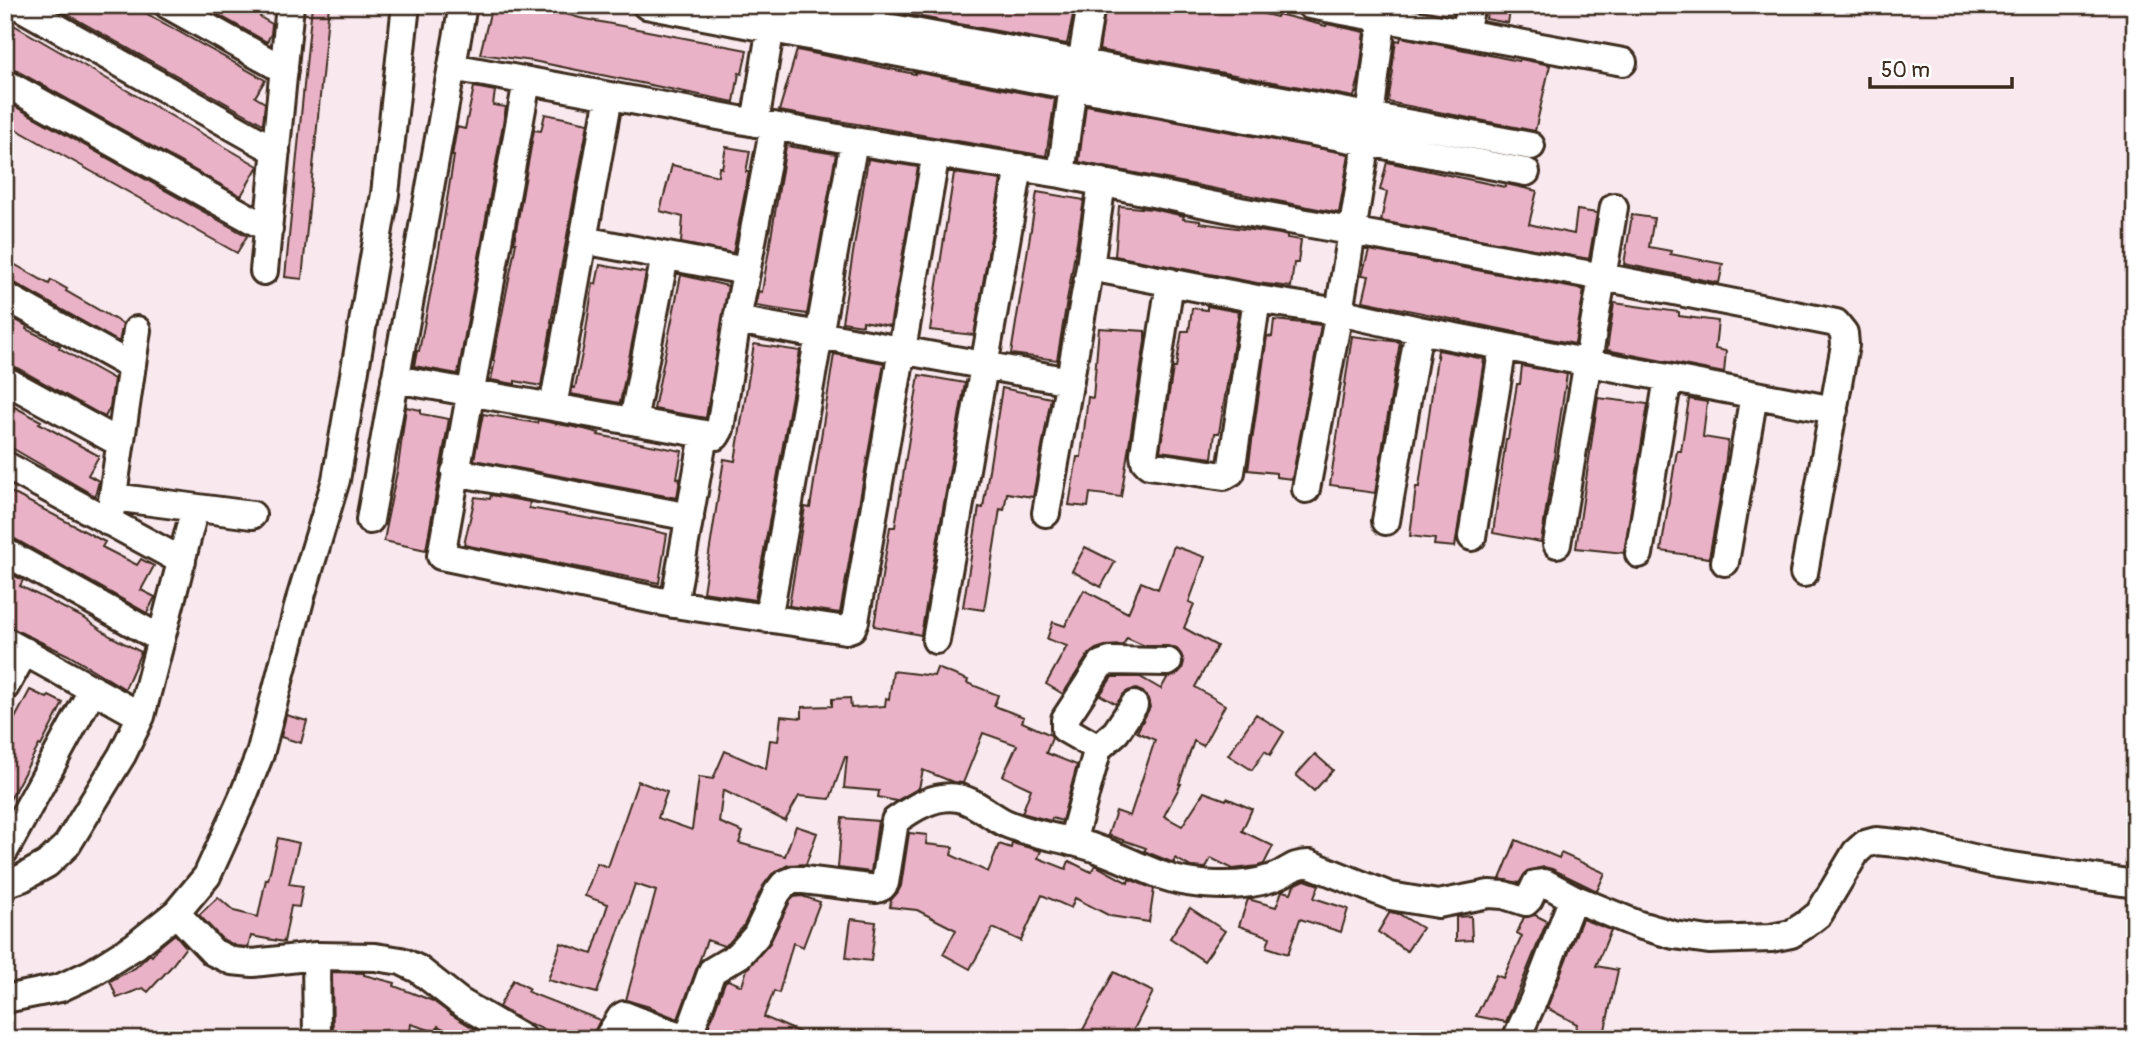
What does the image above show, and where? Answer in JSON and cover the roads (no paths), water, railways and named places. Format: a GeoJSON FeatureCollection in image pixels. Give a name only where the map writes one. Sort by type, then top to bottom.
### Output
{"type":"FeatureCollection","features":[{"type":"Feature","properties":{"kind":"street"},"geometry":{"type":"LineString","coordinates":[[17,5],[276,150]]}},
{"type":"Feature","properties":{"kind":"street"},"geometry":{"type":"LineString","coordinates":[[168,5],[284,70]]}},
{"type":"Feature","properties":{"kind":"street"},"geometry":{"type":"LineString","coordinates":[[264,271],[290,5]]}},
{"type":"Feature","properties":{"kind":"street"},"geometry":{"type":"LineString","coordinates":[[5,999],[60,988],[92,973],[135,946],[176,913],[207,876],[215,862],[260,754],[301,596],[336,480],[385,194],[406,5]]}},
{"type":"Feature","properties":{"kind":"street"},"geometry":{"type":"LineString","coordinates":[[370,520],[463,5]]}},
{"type":"Feature","properties":{"kind":"street"},"geometry":{"type":"LineString","coordinates":[[646,5],[772,12],[1077,75],[1369,130],[1526,173]]}},
{"type":"Feature","properties":{"kind":"street"},"geometry":{"type":"LineString","coordinates":[[1062,174],[1091,5]]}},
{"type":"Feature","properties":{"kind":"street"},"geometry":{"type":"LineString","coordinates":[[1310,5],[1383,11],[1465,33],[1623,62]]}},
{"type":"Feature","properties":{"kind":"street"},"geometry":{"type":"LineString","coordinates":[[1465,33],[1471,5]]}},
{"type":"Feature","properties":{"kind":"street"},"geometry":{"type":"LineString","coordinates":[[1306,489],[1353,231],[1369,130],[1383,11]]}},
{"type":"Feature","properties":{"kind":"street"},"geometry":{"type":"LineString","coordinates":[[395,379],[716,436],[720,429],[746,271],[764,124],[772,12]]}},
{"type":"Feature","properties":{"kind":"street"},"geometry":{"type":"LineString","coordinates":[[452,67],[854,141],[1062,174],[1603,276],[1836,323],[1845,339],[1835,410],[1804,573]]}},
{"type":"Feature","properties":{"kind":"street"},"geometry":{"type":"LineString","coordinates":[[527,81],[441,556],[674,604],[846,630],[852,628],[936,153]]}},
{"type":"Feature","properties":{"kind":"street"},"geometry":{"type":"LineString","coordinates":[[5,83],[269,229]]}},
{"type":"Feature","properties":{"kind":"street"},"geometry":{"type":"LineString","coordinates":[[553,407],[609,96]]}},
{"type":"Feature","properties":{"kind":"street"},"geometry":{"type":"LineString","coordinates":[[1369,130],[1531,146]]}},
{"type":"Feature","properties":{"kind":"street"},"geometry":{"type":"LineString","coordinates":[[768,619],[854,141]]}},
{"type":"Feature","properties":{"kind":"street"},"geometry":{"type":"LineString","coordinates":[[936,640],[1019,167]]}},
{"type":"Feature","properties":{"kind":"street"},"geometry":{"type":"LineString","coordinates":[[1046,513],[1090,267],[1102,182]]}},
{"type":"Feature","properties":{"kind":"street"},"geometry":{"type":"LineString","coordinates":[[1557,544],[1614,207]]}},
{"type":"Feature","properties":{"kind":"street"},"geometry":{"type":"LineString","coordinates":[[583,240],[746,271]]}},
{"type":"Feature","properties":{"kind":"street"},"geometry":{"type":"LineString","coordinates":[[633,421],[665,256]]}},
{"type":"Feature","properties":{"kind":"street"},"geometry":{"type":"LineString","coordinates":[[1090,267],[1339,312],[1419,330],[1835,410]]}},
{"type":"Feature","properties":{"kind":"street"},"geometry":{"type":"LineString","coordinates":[[1170,282],[1144,454],[1144,461],[1149,465],[1224,476],[1231,472],[1257,299]]}},
{"type":"Feature","properties":{"kind":"street"},"geometry":{"type":"LineString","coordinates":[[5,296],[131,366]]}},
{"type":"Feature","properties":{"kind":"street"},"geometry":{"type":"LineString","coordinates":[[737,320],[1070,381]]}},
{"type":"Feature","properties":{"kind":"street"},"geometry":{"type":"LineString","coordinates":[[111,509],[137,330]]}},
{"type":"Feature","properties":{"kind":"street"},"geometry":{"type":"LineString","coordinates":[[1386,521],[1419,330]]}},
{"type":"Feature","properties":{"kind":"street"},"geometry":{"type":"LineString","coordinates":[[1472,537],[1503,346]]}},
{"type":"Feature","properties":{"kind":"street"},"geometry":{"type":"LineString","coordinates":[[1639,554],[1668,378]]}},
{"type":"Feature","properties":{"kind":"street"},"geometry":{"type":"LineString","coordinates":[[5,380],[120,443]]}},
{"type":"Feature","properties":{"kind":"street"},"geometry":{"type":"LineString","coordinates":[[1725,562],[1754,394]]}},
{"type":"Feature","properties":{"kind":"street"},"geometry":{"type":"LineString","coordinates":[[674,604],[704,435]]}},
{"type":"Feature","properties":{"kind":"street"},"geometry":{"type":"LineString","coordinates":[[5,465],[111,509],[182,561]]}},
{"type":"Feature","properties":{"kind":"street"},"geometry":{"type":"LineString","coordinates":[[455,472],[690,517]]}},
{"type":"Feature","properties":{"kind":"street"},"geometry":{"type":"LineString","coordinates":[[111,509],[195,508],[252,515]]}},
{"type":"Feature","properties":{"kind":"street"},"geometry":{"type":"LineString","coordinates":[[5,884],[47,864],[67,845],[141,716],[195,508]]}},
{"type":"Feature","properties":{"kind":"street"},"geometry":{"type":"LineString","coordinates":[[5,551],[162,639]]}},
{"type":"Feature","properties":{"kind":"street"},"geometry":{"type":"LineString","coordinates":[[5,687],[15,646],[141,716]]}},
{"type":"Feature","properties":{"kind":"street"},"geometry":{"type":"LineString","coordinates":[[1098,748],[1065,729],[1063,724],[1099,666],[1110,661],[1168,662]]}},
{"type":"Feature","properties":{"kind":"street"},"geometry":{"type":"LineString","coordinates":[[5,850],[93,689]]}},
{"type":"Feature","properties":{"kind":"street"},"geometry":{"type":"LineString","coordinates":[[1072,842],[1098,748],[1116,732],[1134,705]]}},
{"type":"Feature","properties":{"kind":"street"},"geometry":{"type":"LineString","coordinates":[[607,1039],[624,1015],[685,1039],[690,1034],[712,971],[739,955],[756,936],[784,884],[804,880],[877,889],[882,887],[885,883],[895,821],[910,810],[930,801],[958,798],[1007,824],[1095,848],[1167,877],[1187,882],[1250,884],[1276,877],[1300,863],[1310,864],[1390,896],[1438,904],[1489,894],[1504,895],[1526,902],[1536,884],[1545,883],[1573,898],[1639,925],[1674,935],[1709,940],[1791,934],[1819,914],[1856,852],[1865,844],[1876,841],[1917,845],[1999,864],[2135,884]]}},
{"type":"Feature","properties":{"kind":"street"},"geometry":{"type":"LineString","coordinates":[[1516,1039],[1573,898]]}},
{"type":"Feature","properties":{"kind":"street"},"geometry":{"type":"LineString","coordinates":[[176,913],[213,952],[232,961],[253,963],[316,956],[375,957],[401,961],[418,969],[490,1030],[523,1039]]}},
{"type":"Feature","properties":{"kind":"street"},"geometry":{"type":"LineString","coordinates":[[316,956],[317,1039]]}}]}
